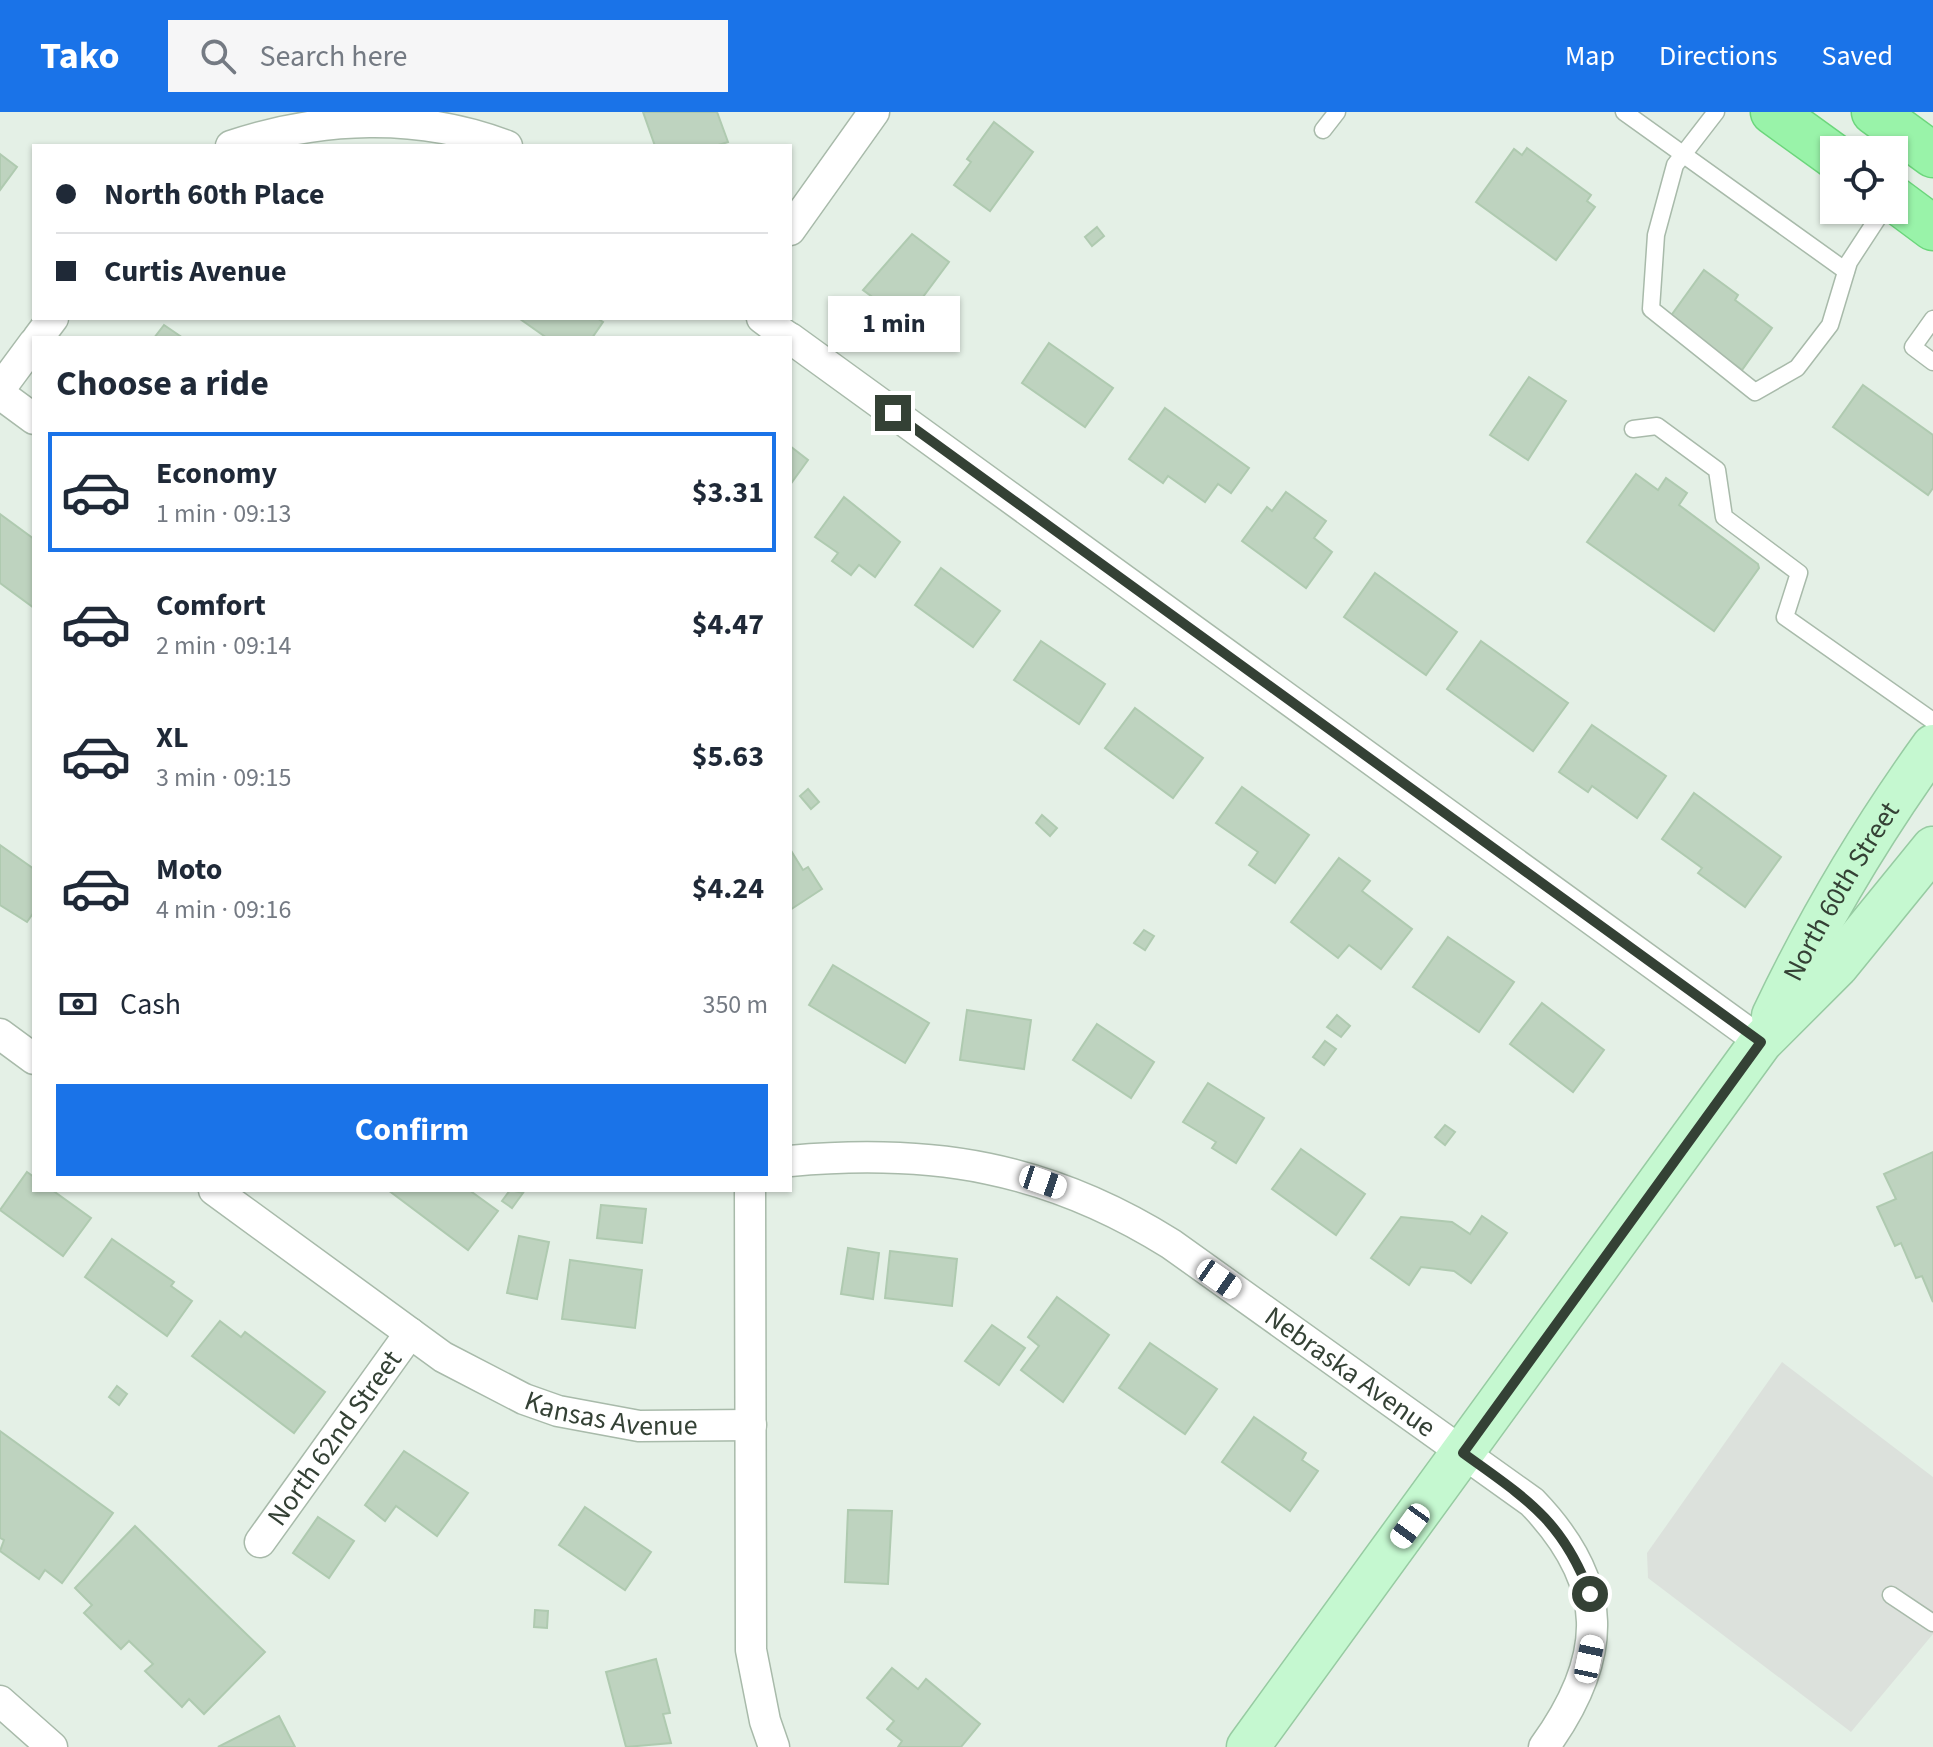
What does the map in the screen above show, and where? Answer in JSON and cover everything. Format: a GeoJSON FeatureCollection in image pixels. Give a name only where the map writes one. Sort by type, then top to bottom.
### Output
{"type":"FeatureCollection","features":[{"type":"Feature","properties":{"kind":"main road"},"geometry":{"type":"LineString","coordinates":[[1773,112],[1820,146]]}},
{"type":"Feature","properties":{"kind":"main road"},"geometry":{"type":"LineString","coordinates":[[1874,112],[1933,155]]}},
{"type":"Feature","properties":{"kind":"main road"},"geometry":{"type":"LineString","coordinates":[[1908,209],[1933,228]]}},
{"type":"Feature","properties":{"kind":"main road","name":"North 60th Street"},"geometry":{"type":"LineString","coordinates":[[1761,1042],[1810,938],[1855,861],[1933,746]]}},
{"type":"Feature","properties":{"kind":"main road","name":"North 60th Street"},"geometry":{"type":"LineString","coordinates":[[1248,1747],[1761,1042],[1837,966],[1933,848]]}},
{"type":"Feature","properties":{"kind":"street"},"geometry":{"type":"LineString","coordinates":[[792,227],[874,112]]}},
{"type":"Feature","properties":{"kind":"street"},"geometry":{"type":"LineString","coordinates":[[237,144],[276,131],[326,121],[379,117],[428,122],[500,144]]}},
{"type":"Feature","properties":{"kind":"street"},"geometry":{"type":"LineString","coordinates":[[765,320],[787,336]]}},
{"type":"Feature","properties":{"kind":"street"},"geometry":{"type":"LineString","coordinates":[[792,339],[1761,1042]]}},
{"type":"Feature","properties":{"kind":"street"},"geometry":{"type":"LineString","coordinates":[[32,346],[0,392],[32,417]]}},
{"type":"Feature","properties":{"kind":"street"},"geometry":{"type":"LineString","coordinates":[[0,1034],[32,1058]]}},
{"type":"Feature","properties":{"kind":"street","name":"Nebraska Avenue"},"geometry":{"type":"LineString","coordinates":[[792,1161],[840,1157],[919,1158],[1003,1171],[1079,1194],[1127,1217],[1171,1244],[1532,1502],[1553,1524],[1575,1556],[1590,1594],[1592,1641],[1585,1676],[1565,1718],[1544,1747]]}},
{"type":"Feature","properties":{"kind":"street","name":"Kansas Avenue"},"geometry":{"type":"LineString","coordinates":[[217,1192],[410,1333],[482,1380],[558,1411],[639,1426],[751,1425]]}},
{"type":"Feature","properties":{"kind":"street"},"geometry":{"type":"LineString","coordinates":[[750,1192],[751,1650],[765,1721],[774,1747]]}},
{"type":"Feature","properties":{"kind":"street","name":"North 62nd Street"},"geometry":{"type":"LineString","coordinates":[[260,1542],[410,1333]]}},
{"type":"Feature","properties":{"kind":"street"},"geometry":{"type":"LineString","coordinates":[[0,1701],[52,1747]]}},
{"type":"Feature","properties":{"kind":"lane"},"geometry":{"type":"LineString","coordinates":[[1323,130],[1337,112]]}},
{"type":"Feature","properties":{"kind":"lane"},"geometry":{"type":"LineString","coordinates":[[1624,112],[1846,271]]}},
{"type":"Feature","properties":{"kind":"lane"},"geometry":{"type":"LineString","coordinates":[[1716,112],[1675,165],[1656,235],[1651,309],[1755,392],[1797,368],[1830,325],[1846,271],[1875,224]]}},
{"type":"Feature","properties":{"kind":"lane"},"geometry":{"type":"LineString","coordinates":[[1933,319],[1913,347],[1933,362]]}},
{"type":"Feature","properties":{"kind":"lane"},"geometry":{"type":"LineString","coordinates":[[1633,429],[1657,426],[1717,470],[1724,517],[1799,573],[1785,617],[1933,721]]}},
{"type":"Feature","properties":{"kind":"lane"},"geometry":{"type":"LineString","coordinates":[[1891,1595],[1933,1623]]}},
{"type":"Feature","properties":{"kind":"shaded area"},"geometry":{"type":"Polygon","coordinates":[[[1782,1362],[1933,1477],[1933,1634],[1851,1732],[1648,1578],[1647,1553],[1782,1362]]]}},
{"type":"Feature","properties":{"kind":"building"},"geometry":{"type":"Polygon","coordinates":[[[643,112],[717,112],[728,142],[722,144],[654,144],[643,112]]]}},
{"type":"Feature","properties":{"kind":"building"},"geometry":{"type":"Polygon","coordinates":[[[994,122],[1033,152],[990,211],[954,185],[971,162],[967,159],[994,122]]]}},
{"type":"Feature","properties":{"kind":"building"},"geometry":{"type":"Polygon","coordinates":[[[1527,148],[1591,195],[1587,201],[1595,207],[1556,260],[1476,202],[1514,149],[1522,155],[1527,148]]]}},
{"type":"Feature","properties":{"kind":"building"},"geometry":{"type":"Polygon","coordinates":[[[0,154],[17,167],[0,190],[0,154]]]}},
{"type":"Feature","properties":{"kind":"building"},"geometry":{"type":"Polygon","coordinates":[[[1097,227],[1104,236],[1092,246],[1085,237],[1097,227]]]}},
{"type":"Feature","properties":{"kind":"building"},"geometry":{"type":"Polygon","coordinates":[[[912,234],[949,262],[905,321],[863,290],[912,234]]]}},
{"type":"Feature","properties":{"kind":"building"},"geometry":{"type":"Polygon","coordinates":[[[1704,270],[1738,295],[1735,300],[1772,328],[1742,370],[1670,317],[1704,270]]]}},
{"type":"Feature","properties":{"kind":"building"},"geometry":{"type":"Polygon","coordinates":[[[521,320],[603,322],[593,336],[544,336],[521,320]]]}},
{"type":"Feature","properties":{"kind":"building"},"geometry":{"type":"Polygon","coordinates":[[[164,325],[180,336],[156,336],[164,325]]]}},
{"type":"Feature","properties":{"kind":"building"},"geometry":{"type":"Polygon","coordinates":[[[1049,343],[1113,388],[1085,427],[1022,383],[1049,343]]]}},
{"type":"Feature","properties":{"kind":"building"},"geometry":{"type":"Polygon","coordinates":[[[1529,377],[1566,401],[1528,460],[1490,435],[1529,377]]]}},
{"type":"Feature","properties":{"kind":"building"},"geometry":{"type":"Polygon","coordinates":[[[1863,385],[1933,435],[1933,488],[1928,495],[1833,427],[1863,385]]]}},
{"type":"Feature","properties":{"kind":"building"},"geometry":{"type":"Polygon","coordinates":[[[1165,408],[1249,468],[1231,493],[1218,484],[1205,502],[1168,476],[1163,483],[1129,459],[1165,408]]]}},
{"type":"Feature","properties":{"kind":"building"},"geometry":{"type":"Polygon","coordinates":[[[792,448],[808,460],[792,482],[792,448]]]}},
{"type":"Feature","properties":{"kind":"building"},"geometry":{"type":"Polygon","coordinates":[[[1636,474],[1658,490],[1666,478],[1687,493],[1679,505],[1758,564],[1759,568],[1714,631],[1587,542],[1636,474]]]}},
{"type":"Feature","properties":{"kind":"building"},"geometry":{"type":"Polygon","coordinates":[[[1286,492],[1326,521],[1314,538],[1332,552],[1306,588],[1242,541],[1267,507],[1272,511],[1286,492]]]}},
{"type":"Feature","properties":{"kind":"building"},"geometry":{"type":"Polygon","coordinates":[[[844,497],[900,542],[875,577],[859,565],[851,575],[832,561],[838,553],[815,537],[844,497]]]}},
{"type":"Feature","properties":{"kind":"building"},"geometry":{"type":"Polygon","coordinates":[[[0,514],[32,538],[32,607],[0,583],[0,514]]]}},
{"type":"Feature","properties":{"kind":"building"},"geometry":{"type":"Polygon","coordinates":[[[941,568],[1000,611],[973,647],[915,605],[941,568]]]}},
{"type":"Feature","properties":{"kind":"building"},"geometry":{"type":"Polygon","coordinates":[[[1375,573],[1457,632],[1426,675],[1344,617],[1375,573]]]}},
{"type":"Feature","properties":{"kind":"building"},"geometry":{"type":"Polygon","coordinates":[[[1041,641],[1105,684],[1079,724],[1014,680],[1041,641]]]}},
{"type":"Feature","properties":{"kind":"building"},"geometry":{"type":"Polygon","coordinates":[[[1481,641],[1568,703],[1533,751],[1447,689],[1481,641]]]}},
{"type":"Feature","properties":{"kind":"building"},"geometry":{"type":"Polygon","coordinates":[[[1135,708],[1203,758],[1173,798],[1105,748],[1135,708]]]}},
{"type":"Feature","properties":{"kind":"building"},"geometry":{"type":"Polygon","coordinates":[[[1592,725],[1666,776],[1637,818],[1592,786],[1588,792],[1559,772],[1592,725]]]}},
{"type":"Feature","properties":{"kind":"building"},"geometry":{"type":"Polygon","coordinates":[[[1242,787],[1309,835],[1275,883],[1249,865],[1258,852],[1216,823],[1242,787]]]}},
{"type":"Feature","properties":{"kind":"building"},"geometry":{"type":"Polygon","coordinates":[[[808,789],[819,802],[811,809],[800,796],[808,789]]]}},
{"type":"Feature","properties":{"kind":"building"},"geometry":{"type":"Polygon","coordinates":[[[1694,793],[1781,857],[1745,907],[1698,873],[1702,868],[1662,839],[1694,793]]]}},
{"type":"Feature","properties":{"kind":"building"},"geometry":{"type":"Polygon","coordinates":[[[1042,815],[1057,828],[1050,836],[1036,823],[1042,815]]]}},
{"type":"Feature","properties":{"kind":"building"},"geometry":{"type":"Polygon","coordinates":[[[0,845],[32,868],[32,915],[27,922],[0,905],[0,845]]]}},
{"type":"Feature","properties":{"kind":"building"},"geometry":{"type":"Polygon","coordinates":[[[792,852],[803,870],[808,867],[822,889],[792,909],[792,852]]]}},
{"type":"Feature","properties":{"kind":"building"},"geometry":{"type":"Polygon","coordinates":[[[1339,858],[1370,881],[1362,891],[1412,929],[1381,969],[1349,945],[1338,958],[1291,922],[1339,858]]]}},
{"type":"Feature","properties":{"kind":"building"},"geometry":{"type":"Polygon","coordinates":[[[1144,930],[1154,936],[1145,950],[1134,943],[1144,930]]]}},
{"type":"Feature","properties":{"kind":"building"},"geometry":{"type":"Polygon","coordinates":[[[1448,937],[1514,982],[1479,1032],[1413,987],[1448,937]]]}},
{"type":"Feature","properties":{"kind":"building"},"geometry":{"type":"Polygon","coordinates":[[[833,965],[929,1023],[905,1063],[809,1005],[833,965]]]}},
{"type":"Feature","properties":{"kind":"building"},"geometry":{"type":"Polygon","coordinates":[[[1542,1003],[1604,1050],[1573,1092],[1510,1044],[1542,1003]]]}},
{"type":"Feature","properties":{"kind":"building"},"geometry":{"type":"Polygon","coordinates":[[[967,1010],[1031,1020],[1024,1069],[960,1060],[967,1010]]]}},
{"type":"Feature","properties":{"kind":"building"},"geometry":{"type":"Polygon","coordinates":[[[1337,1015],[1350,1026],[1341,1037],[1327,1027],[1337,1015]]]}},
{"type":"Feature","properties":{"kind":"building"},"geometry":{"type":"Polygon","coordinates":[[[1097,1024],[1154,1062],[1131,1098],[1073,1060],[1097,1024]]]}},
{"type":"Feature","properties":{"kind":"building"},"geometry":{"type":"Polygon","coordinates":[[[1325,1041],[1336,1049],[1324,1065],[1313,1057],[1325,1041]]]}},
{"type":"Feature","properties":{"kind":"building"},"geometry":{"type":"Polygon","coordinates":[[[1208,1083],[1264,1118],[1236,1163],[1212,1148],[1216,1142],[1183,1122],[1208,1083]]]}},
{"type":"Feature","properties":{"kind":"building"},"geometry":{"type":"Polygon","coordinates":[[[1445,1125],[1455,1132],[1445,1145],[1435,1137],[1445,1125]]]}},
{"type":"Feature","properties":{"kind":"building"},"geometry":{"type":"Polygon","coordinates":[[[1301,1149],[1365,1194],[1336,1235],[1272,1189],[1301,1149]]]}},
{"type":"Feature","properties":{"kind":"building"},"geometry":{"type":"Polygon","coordinates":[[[1933,1152],[1933,1302],[1922,1276],[1916,1278],[1901,1243],[1895,1246],[1877,1207],[1896,1199],[1884,1174],[1933,1152]]]}},
{"type":"Feature","properties":{"kind":"building"},"geometry":{"type":"Polygon","coordinates":[[[27,1172],[32,1176],[32,1192],[55,1192],[91,1218],[63,1256],[0,1210],[27,1172]]]}},
{"type":"Feature","properties":{"kind":"building"},"geometry":{"type":"Polygon","coordinates":[[[391,1192],[472,1192],[498,1211],[468,1250],[391,1192]]]}},
{"type":"Feature","properties":{"kind":"building"},"geometry":{"type":"Polygon","coordinates":[[[509,1192],[523,1193],[512,1208],[502,1201],[509,1192]]]}},
{"type":"Feature","properties":{"kind":"building"},"geometry":{"type":"Polygon","coordinates":[[[601,1205],[646,1209],[642,1243],[597,1238],[601,1205]]]}},
{"type":"Feature","properties":{"kind":"building"},"geometry":{"type":"Polygon","coordinates":[[[1482,1216],[1507,1233],[1471,1283],[1454,1271],[1421,1267],[1409,1285],[1371,1258],[1401,1217],[1452,1222],[1470,1234],[1482,1216]]]}},
{"type":"Feature","properties":{"kind":"building"},"geometry":{"type":"Polygon","coordinates":[[[519,1236],[549,1242],[537,1299],[507,1293],[519,1236]]]}},
{"type":"Feature","properties":{"kind":"building"},"geometry":{"type":"Polygon","coordinates":[[[112,1239],[174,1282],[171,1286],[192,1301],[167,1336],[85,1277],[112,1239]]]}},
{"type":"Feature","properties":{"kind":"building"},"geometry":{"type":"Polygon","coordinates":[[[848,1248],[879,1253],[873,1299],[841,1294],[848,1248]]]}},
{"type":"Feature","properties":{"kind":"building"},"geometry":{"type":"Polygon","coordinates":[[[890,1251],[957,1259],[952,1306],[885,1298],[890,1251]]]}},
{"type":"Feature","properties":{"kind":"building"},"geometry":{"type":"Polygon","coordinates":[[[570,1260],[642,1270],[635,1328],[562,1319],[570,1260]]]}},
{"type":"Feature","properties":{"kind":"building"},"geometry":{"type":"Polygon","coordinates":[[[1057,1297],[1109,1335],[1063,1402],[1021,1370],[1039,1346],[1028,1337],[1057,1297]]]}},
{"type":"Feature","properties":{"kind":"building"},"geometry":{"type":"Polygon","coordinates":[[[220,1321],[241,1337],[245,1332],[325,1392],[294,1433],[192,1356],[220,1321]]]}},
{"type":"Feature","properties":{"kind":"building"},"geometry":{"type":"Polygon","coordinates":[[[992,1325],[1025,1348],[999,1385],[965,1361],[992,1325]]]}},
{"type":"Feature","properties":{"kind":"building"},"geometry":{"type":"Polygon","coordinates":[[[1150,1343],[1217,1389],[1185,1434],[1119,1388],[1150,1343]]]}},
{"type":"Feature","properties":{"kind":"building"},"geometry":{"type":"Polygon","coordinates":[[[117,1386],[127,1394],[119,1405],[109,1397],[117,1386]]]}},
{"type":"Feature","properties":{"kind":"building"},"geometry":{"type":"Polygon","coordinates":[[[1254,1417],[1306,1453],[1302,1460],[1318,1471],[1290,1511],[1222,1462],[1254,1417]]]}},
{"type":"Feature","properties":{"kind":"building"},"geometry":{"type":"Polygon","coordinates":[[[0,1431],[113,1513],[62,1583],[45,1570],[39,1579],[0,1551],[4,1540],[0,1538],[0,1431]]]}},
{"type":"Feature","properties":{"kind":"building"},"geometry":{"type":"Polygon","coordinates":[[[404,1451],[468,1493],[437,1536],[396,1506],[385,1521],[365,1505],[404,1451]]]}},
{"type":"Feature","properties":{"kind":"building"},"geometry":{"type":"Polygon","coordinates":[[[585,1507],[651,1552],[625,1590],[559,1545],[585,1507]]]}},
{"type":"Feature","properties":{"kind":"building"},"geometry":{"type":"Polygon","coordinates":[[[848,1510],[892,1511],[888,1584],[845,1582],[848,1510]]]}},
{"type":"Feature","properties":{"kind":"building"},"geometry":{"type":"Polygon","coordinates":[[[318,1517],[354,1541],[329,1578],[293,1553],[318,1517]]]}},
{"type":"Feature","properties":{"kind":"building"},"geometry":{"type":"Polygon","coordinates":[[[135,1526],[265,1652],[204,1714],[189,1699],[182,1707],[145,1671],[153,1664],[129,1641],[121,1649],[84,1613],[92,1605],[75,1588],[135,1526]]]}},
{"type":"Feature","properties":{"kind":"building"},"geometry":{"type":"Polygon","coordinates":[[[535,1610],[548,1611],[547,1628],[534,1627],[535,1610]]]}},
{"type":"Feature","properties":{"kind":"building"},"geometry":{"type":"Polygon","coordinates":[[[656,1659],[670,1713],[663,1714],[671,1743],[626,1747],[606,1672],[656,1659]]]}},
{"type":"Feature","properties":{"kind":"building"},"geometry":{"type":"Polygon","coordinates":[[[892,1668],[918,1689],[926,1679],[980,1724],[961,1747],[898,1747],[902,1741],[887,1729],[894,1721],[867,1698],[892,1668]]]}},
{"type":"Feature","properties":{"kind":"building"},"geometry":{"type":"Polygon","coordinates":[[[279,1716],[295,1747],[218,1747],[279,1716]]]}},
{"type":"Feature","properties":{"kind":"route"},"geometry":{"type":"LineString","coordinates":[[893,413],[1761,1042],[1463,1453],[1532,1502],[1553,1524],[1575,1556],[1590,1594]]}}]}
